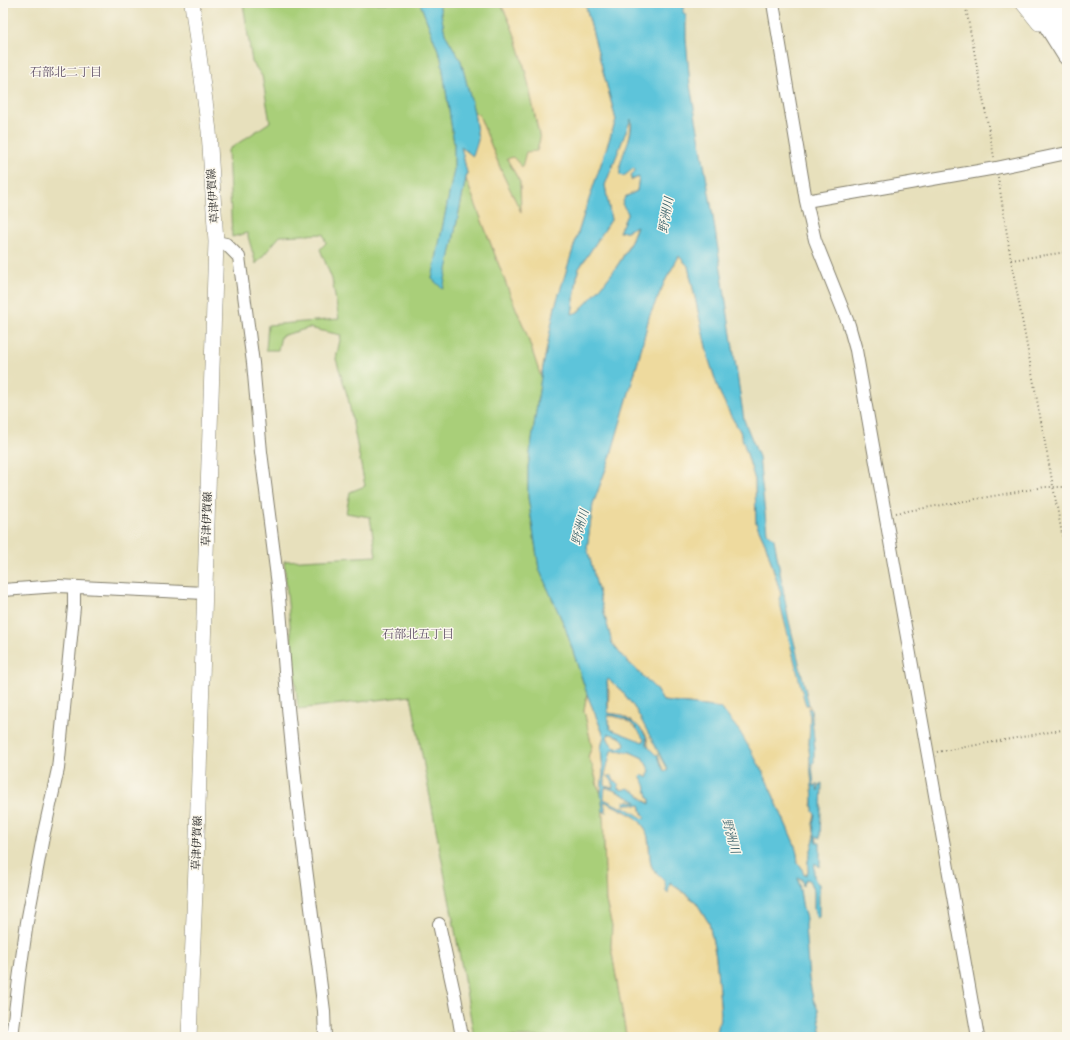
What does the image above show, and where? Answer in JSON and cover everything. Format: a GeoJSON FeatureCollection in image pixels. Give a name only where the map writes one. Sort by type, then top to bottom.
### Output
{"type":"FeatureCollection","features":[{"type":"Feature","properties":{"kind":"highway"},"geometry":{"type":"LineString","coordinates":[[1034,3],[1067,57]]}},
{"type":"Feature","properties":{"kind":"highway"},"geometry":{"type":"LineString","coordinates":[[1053,3],[1067,25]]}},
{"type":"Feature","properties":{"kind":"main road","name":"草津伊賀線"},"geometry":{"type":"LineString","coordinates":[[189,1037],[196,867],[216,242],[209,131],[192,3]]}},
{"type":"Feature","properties":{"kind":"main road"},"geometry":{"type":"LineString","coordinates":[[1023,3],[1067,57]]}},
{"type":"Feature","properties":{"kind":"street"},"geometry":{"type":"LineString","coordinates":[[773,3],[806,201],[815,240],[849,325],[856,350],[978,1037]]}},
{"type":"Feature","properties":{"kind":"street"},"geometry":{"type":"LineString","coordinates":[[806,201],[996,168],[1067,153]]}},
{"type":"Feature","properties":{"kind":"street"},"geometry":{"type":"LineString","coordinates":[[216,242],[226,244],[239,257],[253,363],[261,452],[278,585],[296,790],[324,1010],[325,1037]]}},
{"type":"Feature","properties":{"kind":"street"},"geometry":{"type":"LineString","coordinates":[[3,590],[58,586],[205,593]]}},
{"type":"Feature","properties":{"kind":"street"},"geometry":{"type":"LineString","coordinates":[[12,1037],[18,979],[27,922],[43,837],[58,770],[73,615],[74,587]]}},
{"type":"Feature","properties":{"kind":"street"},"geometry":{"type":"LineString","coordinates":[[439,924],[462,1037]]}},
{"type":"Feature","properties":{"kind":"path"},"geometry":{"type":"LineString","coordinates":[[965,3],[1067,561]]}},
{"type":"Feature","properties":{"kind":"path"},"geometry":{"type":"LineString","coordinates":[[1011,260],[1067,252]]}},
{"type":"Feature","properties":{"kind":"path"},"geometry":{"type":"LineString","coordinates":[[885,515],[1045,487],[1067,487]]}},
{"type":"Feature","properties":{"kind":"path"},"geometry":{"type":"LineString","coordinates":[[928,754],[1067,729]]}},
{"type":"Feature","properties":{"kind":"green space"},"geometry":{"type":"Polygon","coordinates":[[[243,3],[420,3],[441,58],[454,143],[454,170],[432,279],[443,288],[466,179],[526,332],[541,377],[528,467],[528,498],[539,569],[565,627],[587,694],[584,710],[592,747],[588,757],[593,766],[597,785],[601,793],[606,901],[612,926],[611,947],[626,1034],[606,1037],[474,1037],[411,696],[298,709],[284,561],[376,556],[370,517],[346,513],[350,492],[365,486],[348,398],[336,359],[341,335],[309,328],[281,336],[278,350],[266,350],[268,325],[339,319],[332,279],[320,249],[326,243],[323,234],[280,236],[256,264],[247,233],[232,237],[228,150],[270,122],[262,76],[252,62],[243,3]]]}},
{"type":"Feature","properties":{"kind":"green space"},"geometry":{"type":"Polygon","coordinates":[[[439,3],[500,3],[515,35],[525,69],[540,139],[537,151],[522,167],[507,159],[520,182],[521,214],[503,175],[479,115],[474,112],[461,61],[445,34],[439,3]]]}},
{"type":"Feature","properties":{"kind":"sand"},"geometry":{"type":"Polygon","coordinates":[[[500,3],[585,3],[616,120],[585,211],[555,307],[541,377],[526,332],[466,179],[467,173],[461,146],[473,156],[478,140],[474,112],[479,115],[503,175],[521,212],[520,182],[507,159],[513,157],[522,167],[526,152],[537,151],[540,139],[525,69],[515,35],[500,3]]]}},
{"type":"Feature","properties":{"kind":"sand"},"geometry":{"type":"Polygon","coordinates":[[[631,117],[631,130],[628,143],[619,167],[634,168],[635,171],[632,180],[639,177],[637,191],[625,197],[628,213],[619,232],[627,231],[637,225],[620,262],[613,272],[578,313],[572,315],[578,270],[611,220],[605,185],[631,117]]]}},
{"type":"Feature","properties":{"kind":"sand"},"geometry":{"type":"Polygon","coordinates":[[[679,256],[688,266],[709,360],[719,391],[740,431],[755,480],[756,523],[766,545],[781,595],[780,599],[806,705],[809,705],[811,709],[808,708],[810,717],[809,747],[813,799],[812,806],[815,813],[813,824],[815,836],[808,861],[808,872],[806,875],[804,875],[798,864],[794,843],[762,770],[721,708],[663,701],[655,688],[622,656],[612,643],[587,548],[593,504],[610,458],[639,358],[649,317],[665,281],[679,256]]]}},
{"type":"Feature","properties":{"kind":"sand"},"geometry":{"type":"Polygon","coordinates":[[[608,679],[622,691],[636,710],[669,769],[664,771],[658,756],[651,752],[646,735],[641,730],[621,715],[608,713],[608,679]]]}},
{"type":"Feature","properties":{"kind":"sand"},"geometry":{"type":"Polygon","coordinates":[[[587,694],[604,736],[601,748],[603,771],[601,793],[588,757],[592,747],[584,710],[587,694]]]}},
{"type":"Feature","properties":{"kind":"sand"},"geometry":{"type":"Polygon","coordinates":[[[608,715],[625,720],[634,726],[642,734],[645,740],[643,743],[610,729],[608,715]]]}},
{"type":"Feature","properties":{"kind":"sand"},"geometry":{"type":"Polygon","coordinates":[[[609,734],[621,738],[625,744],[624,747],[615,748],[610,743],[607,736],[609,734]]]}},
{"type":"Feature","properties":{"kind":"sand"},"geometry":{"type":"Polygon","coordinates":[[[611,751],[630,752],[643,758],[650,771],[648,778],[644,777],[650,804],[638,794],[617,787],[613,778],[609,778],[613,782],[613,788],[605,786],[605,774],[611,751]]]}},
{"type":"Feature","properties":{"kind":"sand"},"geometry":{"type":"Polygon","coordinates":[[[605,787],[637,802],[638,804],[629,801],[625,805],[632,803],[635,805],[640,805],[642,814],[646,816],[644,820],[625,807],[620,807],[603,799],[605,787]]]}},
{"type":"Feature","properties":{"kind":"sand"},"geometry":{"type":"Polygon","coordinates":[[[604,801],[637,818],[647,831],[651,865],[655,872],[664,879],[668,893],[669,882],[696,902],[709,923],[716,957],[721,1014],[716,1037],[607,1037],[626,1034],[611,947],[612,926],[606,901],[604,801]]]}},
{"type":"Feature","properties":{"kind":"water"},"geometry":{"type":"Polygon","coordinates":[[[420,3],[439,3],[445,34],[461,61],[474,112],[478,140],[473,156],[461,147],[467,173],[443,289],[432,279],[454,170],[454,143],[441,58],[420,3]]]}},
{"type":"Feature","properties":{"kind":"water","name":"野洲川"},"geometry":{"type":"Polygon","coordinates":[[[585,3],[685,3],[683,12],[686,16],[686,39],[690,85],[712,210],[744,420],[759,457],[767,532],[774,539],[788,617],[809,705],[806,705],[804,699],[779,599],[781,594],[766,545],[756,523],[755,480],[740,431],[719,391],[709,360],[688,266],[679,256],[665,281],[649,317],[639,358],[610,458],[593,504],[587,548],[612,643],[622,656],[655,688],[663,701],[721,708],[740,732],[762,770],[794,843],[798,864],[801,866],[804,875],[808,872],[808,861],[815,836],[813,824],[815,814],[813,812],[809,747],[810,717],[808,708],[811,709],[815,750],[814,762],[812,764],[814,786],[815,787],[818,784],[818,791],[820,784],[822,783],[820,838],[816,836],[817,843],[820,843],[820,867],[815,863],[814,872],[814,878],[819,884],[819,917],[817,918],[814,910],[814,892],[809,880],[806,879],[803,886],[802,879],[798,878],[806,918],[805,926],[809,979],[813,999],[818,1010],[822,1037],[716,1037],[721,1014],[716,957],[709,923],[696,902],[670,882],[668,893],[666,892],[665,883],[652,867],[649,842],[643,825],[627,812],[604,801],[606,813],[603,811],[601,793],[603,771],[601,748],[604,736],[587,694],[565,627],[539,569],[528,497],[528,467],[541,377],[555,307],[585,211],[616,120],[585,3]],[[631,119],[605,185],[611,220],[578,270],[572,314],[578,312],[612,273],[626,251],[637,226],[627,231],[619,232],[628,213],[622,204],[625,197],[637,191],[639,177],[631,180],[631,175],[635,171],[634,168],[624,176],[620,175],[621,162],[631,133],[631,119]],[[608,679],[608,713],[621,715],[638,726],[646,736],[647,745],[656,755],[660,754],[636,710],[622,691],[608,679]],[[608,715],[610,729],[643,742],[644,740],[638,730],[629,722],[619,717],[608,715]],[[609,734],[607,737],[615,748],[624,747],[625,744],[619,737],[609,734]],[[611,751],[605,774],[605,786],[613,788],[613,782],[608,776],[612,776],[619,785],[617,787],[622,790],[628,788],[650,804],[645,785],[640,777],[642,775],[648,778],[650,771],[643,758],[630,752],[611,751]],[[660,754],[658,756],[664,771],[668,770],[660,754]],[[605,787],[604,799],[620,807],[625,807],[644,819],[645,816],[640,805],[624,805],[624,802],[629,801],[638,803],[637,802],[605,787]]]}},
{"type":"Feature","properties":{"kind":"district","name":"石部北二丁目"},"geometry":{"type":"Point","coordinates":[66,72]}},
{"type":"Feature","properties":{"kind":"district","name":"石部北五丁目"},"geometry":{"type":"Point","coordinates":[418,634]}}]}
